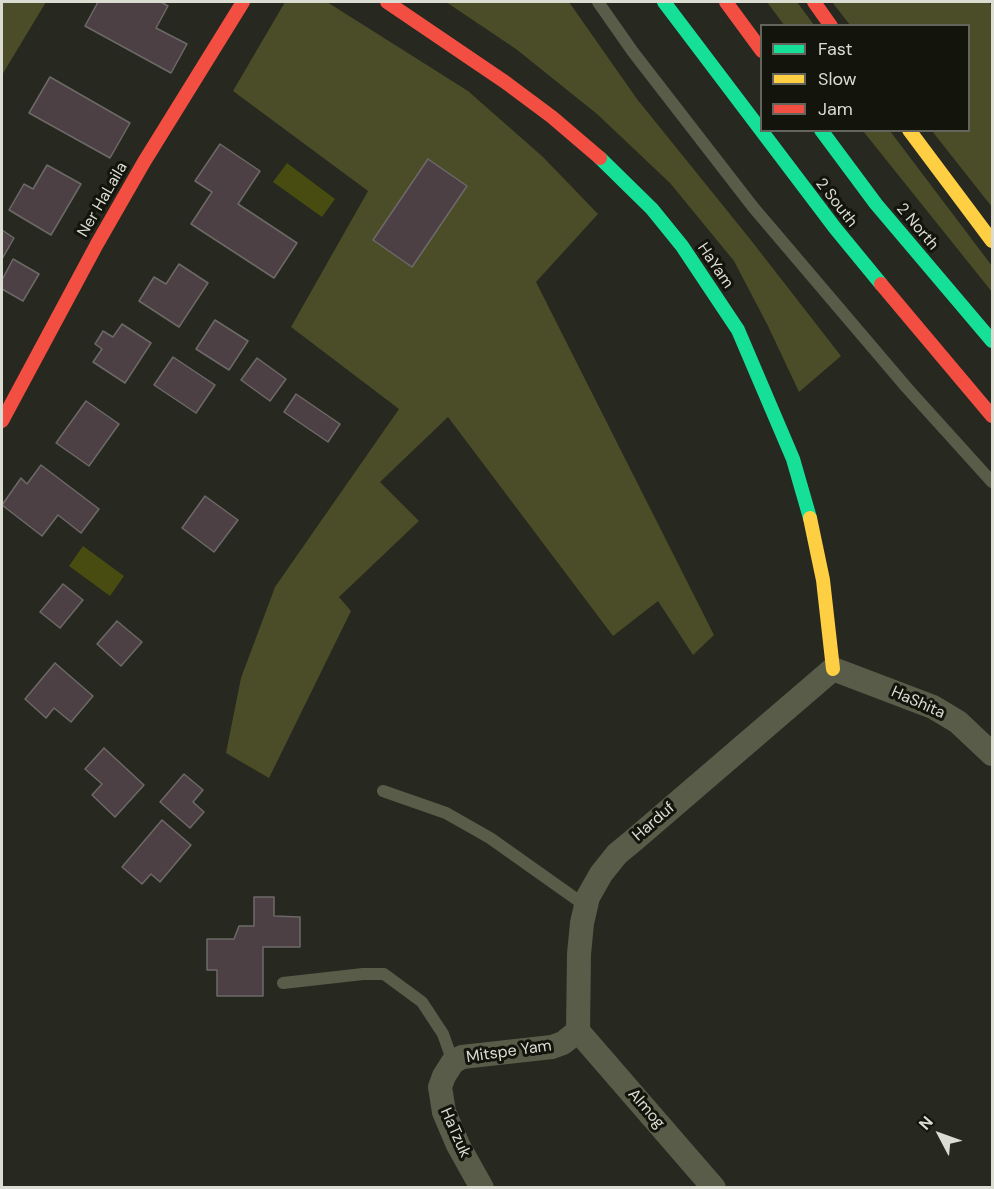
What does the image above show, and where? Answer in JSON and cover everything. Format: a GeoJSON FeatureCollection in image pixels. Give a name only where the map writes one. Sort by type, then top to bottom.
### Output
{"type":"FeatureCollection","features":[{"type":"Feature","properties":{"kind":"main road","name":"Ner HaLaila"},"geometry":{"type":"LineString","coordinates":[[2,421],[144,162],[243,2]]}},
{"type":"Feature","properties":{"kind":"main road","name":"HaYam"},"geometry":{"type":"LineString","coordinates":[[387,2],[542,110],[604,160],[652,209],[711,288],[738,330],[793,459],[824,580],[833,669]]}},
{"type":"Feature","properties":{"kind":"main road","name":"2 South"},"geometry":{"type":"LineString","coordinates":[[664,2],[760,130]]}},
{"type":"Feature","properties":{"kind":"main road"},"geometry":{"type":"LineString","coordinates":[[726,2],[760,48]]}},
{"type":"Feature","properties":{"kind":"main road"},"geometry":{"type":"LineString","coordinates":[[814,2],[830,24]]}},
{"type":"Feature","properties":{"kind":"main road","name":"2 South"},"geometry":{"type":"LineString","coordinates":[[762,132],[835,228],[993,416]]}},
{"type":"Feature","properties":{"kind":"main road","name":"2 North"},"geometry":{"type":"LineString","coordinates":[[822,132],[876,204],[993,341]]}},
{"type":"Feature","properties":{"kind":"main road"},"geometry":{"type":"LineString","coordinates":[[911,132],[993,241]]}},
{"type":"Feature","properties":{"kind":"street","name":"HaShita"},"geometry":{"type":"LineString","coordinates":[[833,669],[933,707],[958,722],[993,754]]}},
{"type":"Feature","properties":{"kind":"street","name":"Harduf"},"geometry":{"type":"LineString","coordinates":[[578,1031],[579,954],[582,924],[588,897],[601,874],[617,854],[833,669]]}},
{"type":"Feature","properties":{"kind":"street","name":"Mitspe Yam"},"geometry":{"type":"LineString","coordinates":[[448,1069],[462,1057],[471,1055],[563,1044],[578,1031]]}},
{"type":"Feature","properties":{"kind":"street","name":"Almog"},"geometry":{"type":"LineString","coordinates":[[578,1031],[714,1188]]}},
{"type":"Feature","properties":{"kind":"street","name":"HaTzuk"},"geometry":{"type":"LineString","coordinates":[[448,1069],[440,1087],[444,1112],[458,1145],[482,1188]]}},
{"type":"Feature","properties":{"kind":"lane"},"geometry":{"type":"LineString","coordinates":[[598,2],[633,52],[753,207],[907,388],[993,482]]}},
{"type":"Feature","properties":{"kind":"lane"},"geometry":{"type":"LineString","coordinates":[[383,791],[446,813],[490,838],[586,906]]}},
{"type":"Feature","properties":{"kind":"lane"},"geometry":{"type":"LineString","coordinates":[[283,983],[363,974],[384,974],[422,1002],[443,1034],[448,1069]]}},
{"type":"Feature","properties":{"kind":"green space"},"geometry":{"type":"Polygon","coordinates":[[[2,2],[46,2],[2,75],[2,2]]]}},
{"type":"Feature","properties":{"kind":"green space"},"geometry":{"type":"Polygon","coordinates":[[[285,2],[327,2],[468,91],[543,157],[598,214],[536,282],[714,635],[693,655],[658,601],[613,636],[448,417],[380,482],[419,521],[339,597],[351,611],[269,778],[226,753],[241,678],[275,587],[399,409],[291,327],[368,191],[233,91],[285,2]]]}},
{"type":"Feature","properties":{"kind":"green space"},"geometry":{"type":"Polygon","coordinates":[[[446,2],[569,2],[637,99],[841,356],[799,392],[734,261],[670,183],[597,114],[516,49],[446,2]]]}},
{"type":"Feature","properties":{"kind":"green space"},"geometry":{"type":"Polygon","coordinates":[[[767,2],[797,2],[813,24],[783,24],[767,2]]]}},
{"type":"Feature","properties":{"kind":"green space"},"geometry":{"type":"Polygon","coordinates":[[[832,2],[989,2],[992,8],[992,207],[933,132],[970,132],[970,24],[849,24],[832,2]]]}},
{"type":"Feature","properties":{"kind":"green space"},"geometry":{"type":"Polygon","coordinates":[[[864,132],[891,132],[992,266],[992,292],[864,132]]]}},
{"type":"Feature","properties":{"kind":"shaded area"},"geometry":{"type":"Polygon","coordinates":[[[287,163],[335,199],[322,217],[273,182],[287,163]]]}},
{"type":"Feature","properties":{"kind":"shaded area"},"geometry":{"type":"Polygon","coordinates":[[[83,546],[124,576],[110,596],[69,566],[83,546]]]}},
{"type":"Feature","properties":{"kind":"building"},"geometry":{"type":"Polygon","coordinates":[[[98,2],[161,2],[168,6],[156,28],[187,44],[171,73],[85,26],[98,2]]]}},
{"type":"Feature","properties":{"kind":"building"},"geometry":{"type":"Polygon","coordinates":[[[50,77],[130,123],[110,158],[29,113],[50,77]]]}},
{"type":"Feature","properties":{"kind":"building"},"geometry":{"type":"Polygon","coordinates":[[[220,144],[260,171],[238,204],[297,243],[274,278],[191,224],[212,192],[195,181],[220,144]]]}},
{"type":"Feature","properties":{"kind":"building"},"geometry":{"type":"Polygon","coordinates":[[[428,159],[467,186],[412,267],[373,240],[428,159]]]}},
{"type":"Feature","properties":{"kind":"building"},"geometry":{"type":"Polygon","coordinates":[[[47,165],[81,184],[51,235],[9,210],[24,184],[33,189],[47,165]]]}},
{"type":"Feature","properties":{"kind":"building"},"geometry":{"type":"Polygon","coordinates":[[[2,230],[14,238],[2,259],[2,230]]]}},
{"type":"Feature","properties":{"kind":"building"},"geometry":{"type":"Polygon","coordinates":[[[13,259],[39,274],[23,301],[2,289],[2,280],[13,259]]]}},
{"type":"Feature","properties":{"kind":"building"},"geometry":{"type":"Polygon","coordinates":[[[179,264],[208,283],[179,327],[139,301],[154,277],[166,284],[179,264]]]}},
{"type":"Feature","properties":{"kind":"building"},"geometry":{"type":"Polygon","coordinates":[[[215,320],[248,341],[229,370],[196,349],[215,320]]]}},
{"type":"Feature","properties":{"kind":"building"},"geometry":{"type":"Polygon","coordinates":[[[122,324],[151,343],[125,383],[93,362],[102,349],[95,344],[103,331],[113,337],[122,324]]]}},
{"type":"Feature","properties":{"kind":"building"},"geometry":{"type":"Polygon","coordinates":[[[173,357],[215,385],[196,413],[154,385],[173,357]]]}},
{"type":"Feature","properties":{"kind":"building"},"geometry":{"type":"Polygon","coordinates":[[[257,358],[286,379],[270,401],[241,380],[257,358]]]}},
{"type":"Feature","properties":{"kind":"building"},"geometry":{"type":"Polygon","coordinates":[[[296,394],[340,424],[328,442],[284,412],[296,394]]]}},
{"type":"Feature","properties":{"kind":"building"},"geometry":{"type":"Polygon","coordinates":[[[86,401],[119,424],[89,466],[56,443],[86,401]]]}},
{"type":"Feature","properties":{"kind":"building"},"geometry":{"type":"Polygon","coordinates":[[[41,465],[99,509],[81,533],[58,515],[42,536],[2,505],[21,478],[27,484],[41,465]]]}},
{"type":"Feature","properties":{"kind":"building"},"geometry":{"type":"Polygon","coordinates":[[[205,496],[238,520],[214,552],[182,528],[205,496]]]}},
{"type":"Feature","properties":{"kind":"building"},"geometry":{"type":"Polygon","coordinates":[[[63,584],[83,600],[60,628],[40,612],[63,584]]]}},
{"type":"Feature","properties":{"kind":"building"},"geometry":{"type":"Polygon","coordinates":[[[117,621],[142,642],[121,666],[97,644],[117,621]]]}},
{"type":"Feature","properties":{"kind":"building"},"geometry":{"type":"Polygon","coordinates":[[[55,663],[93,696],[71,722],[54,708],[46,718],[25,699],[55,663]]]}},
{"type":"Feature","properties":{"kind":"building"},"geometry":{"type":"Polygon","coordinates":[[[104,748],[144,785],[115,817],[92,795],[102,784],[85,769],[104,748]]]}},
{"type":"Feature","properties":{"kind":"building"},"geometry":{"type":"Polygon","coordinates":[[[184,774],[203,790],[193,802],[204,812],[190,828],[160,802],[184,774]]]}},
{"type":"Feature","properties":{"kind":"building"},"geometry":{"type":"Polygon","coordinates":[[[162,820],[191,845],[160,882],[151,874],[142,884],[122,867],[162,820]]]}},
{"type":"Feature","properties":{"kind":"building"},"geometry":{"type":"Polygon","coordinates":[[[254,897],[274,897],[274,916],[300,917],[300,947],[263,947],[263,996],[217,996],[217,970],[207,970],[207,939],[234,939],[239,926],[254,926],[254,897]]]}},
{"type":"Feature","properties":{"kind":"traffic: fast"},"geometry":{"type":"LineString","coordinates":[[664,2],[760,129]]}},
{"type":"Feature","properties":{"kind":"traffic: fast"},"geometry":{"type":"LineString","coordinates":[[762,132],[835,228],[881,284]]}},
{"type":"Feature","properties":{"kind":"traffic: fast"},"geometry":{"type":"LineString","coordinates":[[822,132],[876,204],[992,341]]}},
{"type":"Feature","properties":{"kind":"traffic: fast"},"geometry":{"type":"LineString","coordinates":[[600,158],[652,209],[682,246],[738,330],[793,459],[810,518]]}},
{"type":"Feature","properties":{"kind":"traffic: slow"},"geometry":{"type":"LineString","coordinates":[[910,132],[992,241]]}},
{"type":"Feature","properties":{"kind":"traffic: slow"},"geometry":{"type":"LineString","coordinates":[[810,518],[823,580],[833,669]]}},
{"type":"Feature","properties":{"kind":"traffic: jam"},"geometry":{"type":"LineString","coordinates":[[2,421],[144,162],[243,2]]}},
{"type":"Feature","properties":{"kind":"traffic: jam"},"geometry":{"type":"LineString","coordinates":[[387,2],[505,82],[552,117],[600,158]]}},
{"type":"Feature","properties":{"kind":"traffic: jam"},"geometry":{"type":"LineString","coordinates":[[726,2],[760,48]]}},
{"type":"Feature","properties":{"kind":"traffic: jam"},"geometry":{"type":"LineString","coordinates":[[814,2],[830,24]]}},
{"type":"Feature","properties":{"kind":"traffic: jam"},"geometry":{"type":"LineString","coordinates":[[881,284],[992,416]]}}]}
